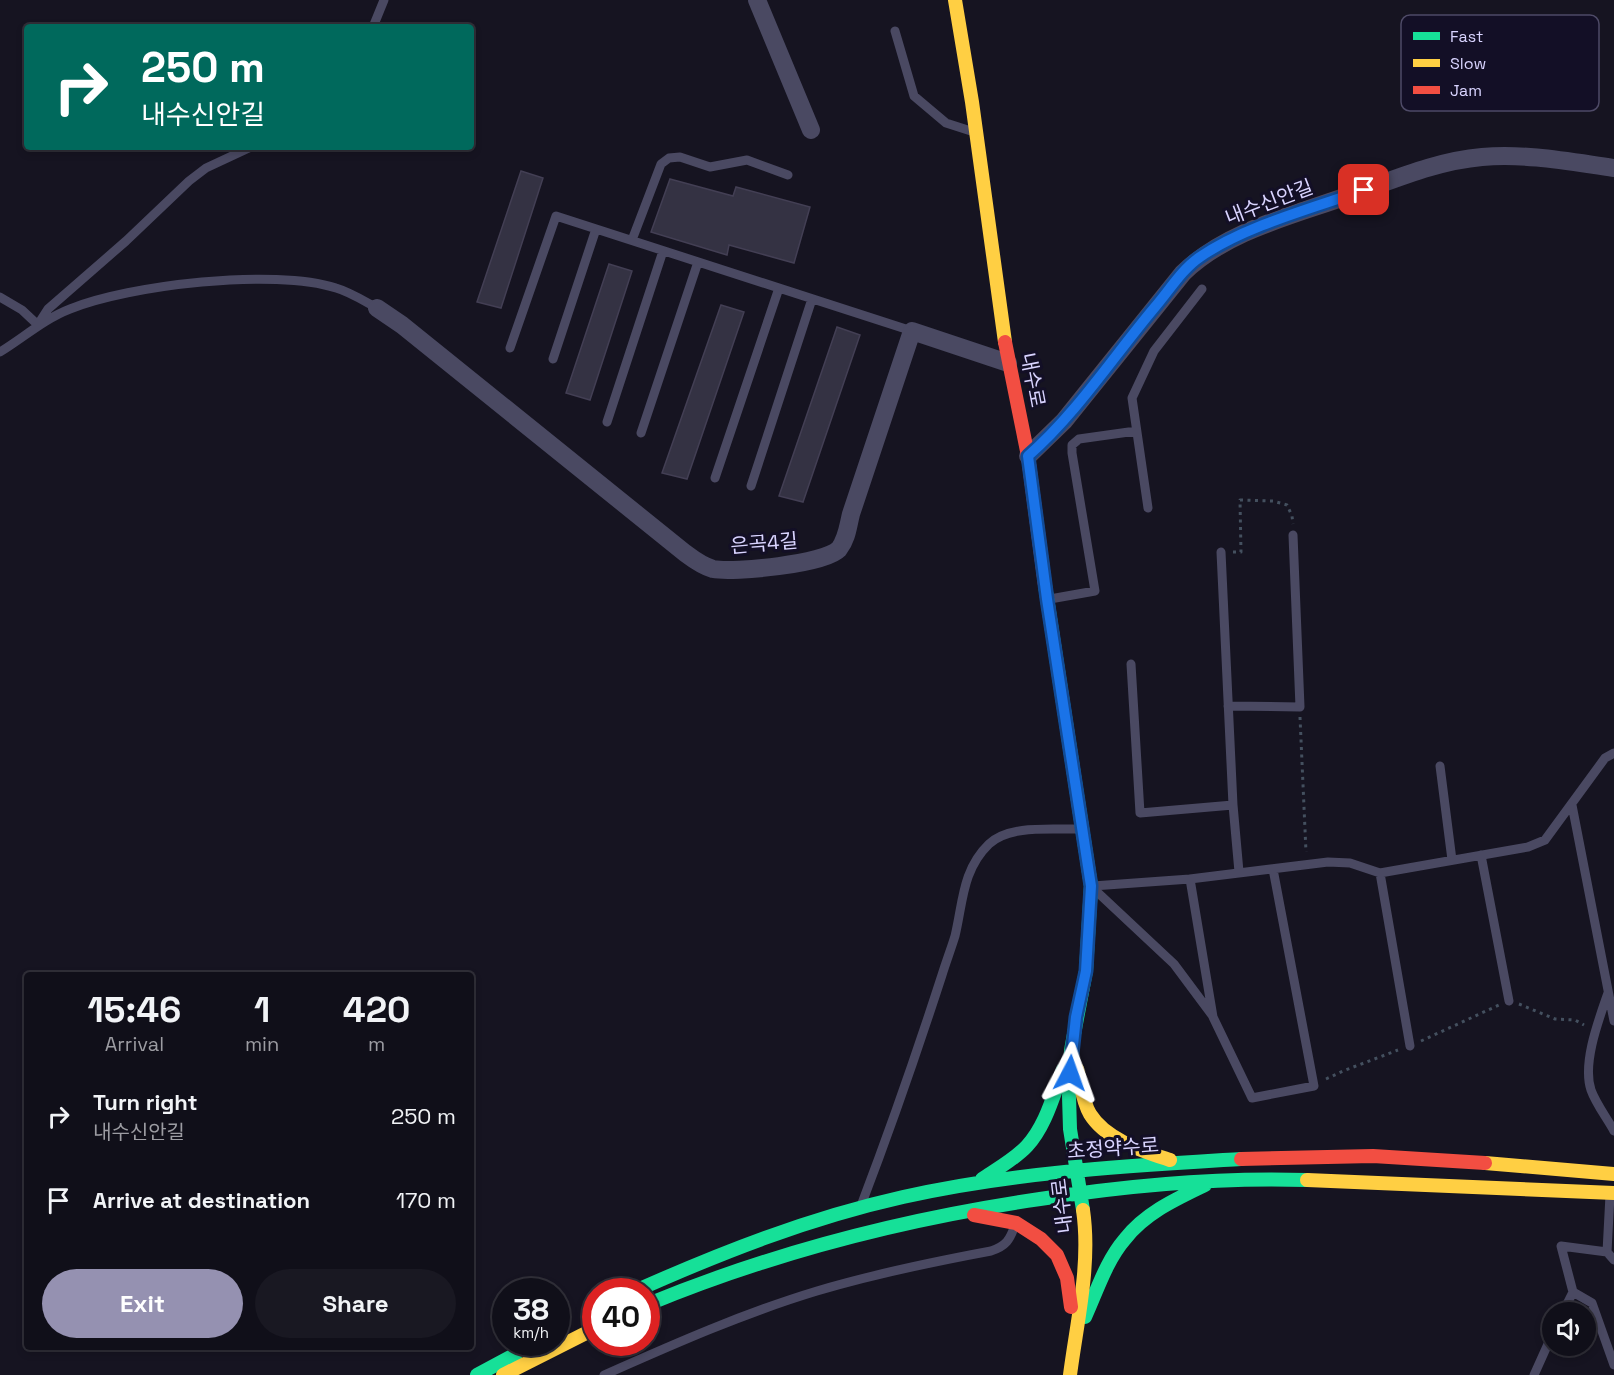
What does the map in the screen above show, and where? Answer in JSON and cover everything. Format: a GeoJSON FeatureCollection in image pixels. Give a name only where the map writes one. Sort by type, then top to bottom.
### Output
{"type":"FeatureCollection","features":[{"type":"Feature","properties":{"kind":"main road","name":"내수로"},"geometry":{"type":"LineString","coordinates":[[955,0],[1008,363],[1028,456],[1047,599],[1091,886],[1086,971],[1071,1050],[1069,1096],[1070,1129],[1086,1232],[1083,1276],[1070,1375]]}},
{"type":"Feature","properties":{"kind":"main road"},"geometry":{"type":"LineString","coordinates":[[1071,1050],[1090,1114],[1106,1130],[1128,1144],[1179,1163]]}},
{"type":"Feature","properties":{"kind":"main road"},"geometry":{"type":"LineString","coordinates":[[975,1184],[1010,1161],[1027,1145],[1046,1116],[1071,1050]]}},
{"type":"Feature","properties":{"kind":"main road","name":"초정약수로"},"geometry":{"type":"LineString","coordinates":[[660,1280],[698,1263],[809,1223],[860,1209],[902,1198],[975,1184],[1077,1170],[1246,1158],[1372,1156],[1614,1174]]}},
{"type":"Feature","properties":{"kind":"main road"},"geometry":{"type":"LineString","coordinates":[[1075,1336],[1123,1240],[1142,1220],[1172,1200],[1215,1181]]}},
{"type":"Feature","properties":{"kind":"main road","name":"초정약수로"},"geometry":{"type":"LineString","coordinates":[[660,1299],[704,1281],[772,1258],[870,1229],[956,1211],[1176,1182],[1329,1181],[1612,1192]]}},
{"type":"Feature","properties":{"kind":"main road"},"geometry":{"type":"LineString","coordinates":[[956,1211],[1016,1223],[1041,1239],[1057,1255],[1068,1278],[1075,1336]]}},
{"type":"Feature","properties":{"kind":"main road"},"geometry":{"type":"LineString","coordinates":[[503,1375],[582,1335]]}},
{"type":"Feature","properties":{"kind":"main road"},"geometry":{"type":"LineString","coordinates":[[477,1375],[512,1356]]}},
{"type":"Feature","properties":{"kind":"street"},"geometry":{"type":"LineString","coordinates":[[757,0],[811,130]]}},
{"type":"Feature","properties":{"kind":"street","name":"내수신안길"},"geometry":{"type":"LineString","coordinates":[[1028,456],[1064,421],[1183,273],[1199,258],[1220,245],[1266,225],[1409,174],[1457,160],[1508,156],[1614,168]]}},
{"type":"Feature","properties":{"kind":"street","name":"은곡4길"},"geometry":{"type":"LineString","coordinates":[[377,308],[402,325],[685,553],[712,568],[726,570],[805,562],[827,557],[838,550],[845,538],[912,331]]}},
{"type":"Feature","properties":{"kind":"street"},"geometry":{"type":"LineString","coordinates":[[912,331],[1008,363]]}},
{"type":"Feature","properties":{"kind":"lane"},"geometry":{"type":"LineString","coordinates":[[374,24],[384,0]]}},
{"type":"Feature","properties":{"kind":"lane"},"geometry":{"type":"LineString","coordinates":[[895,31],[914,96],[946,123],[976,132]]}},
{"type":"Feature","properties":{"kind":"lane"},"geometry":{"type":"LineString","coordinates":[[38,325],[48,309],[126,241],[189,181],[206,168],[245,150]]}},
{"type":"Feature","properties":{"kind":"lane"},"geometry":{"type":"LineString","coordinates":[[632,240],[661,164],[669,158],[680,157],[710,167],[747,160],[788,175]]}},
{"type":"Feature","properties":{"kind":"lane"},"geometry":{"type":"LineString","coordinates":[[510,348],[556,216],[912,331]]}},
{"type":"Feature","properties":{"kind":"lane"},"geometry":{"type":"LineString","coordinates":[[553,359],[596,229]]}},
{"type":"Feature","properties":{"kind":"lane"},"geometry":{"type":"LineString","coordinates":[[607,422],[663,251]]}},
{"type":"Feature","properties":{"kind":"lane"},"geometry":{"type":"LineString","coordinates":[[640,433],[698,262]]}},
{"type":"Feature","properties":{"kind":"lane"},"geometry":{"type":"LineString","coordinates":[[0,352],[38,325],[93,300],[219,280],[290,280],[314,283],[336,288],[377,308]]}},
{"type":"Feature","properties":{"kind":"lane"},"geometry":{"type":"LineString","coordinates":[[715,478],[779,288]]}},
{"type":"Feature","properties":{"kind":"lane"},"geometry":{"type":"LineString","coordinates":[[1148,508],[1132,398],[1154,351],[1202,289]]}},
{"type":"Feature","properties":{"kind":"lane"},"geometry":{"type":"LineString","coordinates":[[0,297],[22,310],[38,325]]}},
{"type":"Feature","properties":{"kind":"lane"},"geometry":{"type":"LineString","coordinates":[[751,486],[812,299]]}},
{"type":"Feature","properties":{"kind":"lane"},"geometry":{"type":"LineString","coordinates":[[1047,599],[1095,591],[1072,445],[1079,439],[1136,431]]}},
{"type":"Feature","properties":{"kind":"lane"},"geometry":{"type":"LineString","coordinates":[[1228,706],[1300,707],[1293,535]]}},
{"type":"Feature","properties":{"kind":"lane"},"geometry":{"type":"LineString","coordinates":[[1221,552],[1233,805],[1239,872]]}},
{"type":"Feature","properties":{"kind":"lane"},"geometry":{"type":"LineString","coordinates":[[1131,664],[1140,813],[1233,805]]}},
{"type":"Feature","properties":{"kind":"lane"},"geometry":{"type":"LineString","coordinates":[[1091,886],[1190,879],[1328,862],[1350,863],[1380,873],[1528,847],[1545,840],[1605,758],[1614,753]]}},
{"type":"Feature","properties":{"kind":"lane"},"geometry":{"type":"LineString","coordinates":[[1440,766],[1452,861]]}},
{"type":"Feature","properties":{"kind":"lane"},"geometry":{"type":"LineString","coordinates":[[1572,805],[1614,1021]]}},
{"type":"Feature","properties":{"kind":"lane"},"geometry":{"type":"LineString","coordinates":[[860,1209],[906,1087],[955,935],[964,887],[972,867],[988,845],[1000,835],[1014,831],[1084,829]]}},
{"type":"Feature","properties":{"kind":"lane"},"geometry":{"type":"LineString","coordinates":[[1481,855],[1509,1001]]}},
{"type":"Feature","properties":{"kind":"lane"},"geometry":{"type":"LineString","coordinates":[[1091,886],[1174,964],[1214,1017],[1252,1098],[1314,1086],[1273,869]]}},
{"type":"Feature","properties":{"kind":"lane"},"geometry":{"type":"LineString","coordinates":[[1380,873],[1410,1046]]}},
{"type":"Feature","properties":{"kind":"lane"},"geometry":{"type":"LineString","coordinates":[[1190,879],[1214,1017]]}},
{"type":"Feature","properties":{"kind":"lane"},"geometry":{"type":"LineString","coordinates":[[1608,991],[1589,1065],[1591,1089],[1614,1131]]}},
{"type":"Feature","properties":{"kind":"lane"},"geometry":{"type":"LineString","coordinates":[[1607,1252],[1612,1192]]}},
{"type":"Feature","properties":{"kind":"lane"},"geometry":{"type":"LineString","coordinates":[[604,1375],[684,1340],[816,1291],[1004,1247],[1016,1223]]}},
{"type":"Feature","properties":{"kind":"lane"},"geometry":{"type":"LineString","coordinates":[[1568,1302],[1572,1292],[1560,1246],[1607,1252],[1614,1260]]}},
{"type":"Feature","properties":{"kind":"lane"},"geometry":{"type":"LineString","coordinates":[[1572,1292],[1592,1304],[1614,1365]]}},
{"type":"Feature","properties":{"kind":"lane"},"geometry":{"type":"LineString","coordinates":[[1534,1375],[1543,1356]]}},
{"type":"Feature","properties":{"kind":"path"},"geometry":{"type":"LineString","coordinates":[[1221,552],[1241,552],[1240,500],[1273,501],[1287,505],[1292,516],[1293,535]]}},
{"type":"Feature","properties":{"kind":"path"},"geometry":{"type":"LineString","coordinates":[[1300,707],[1306,865]]}},
{"type":"Feature","properties":{"kind":"path"},"geometry":{"type":"LineString","coordinates":[[1314,1086],[1343,1071],[1410,1046],[1509,1001],[1555,1019],[1575,1020],[1596,1031]]}},
{"type":"Feature","properties":{"kind":"building"},"geometry":{"type":"Polygon","coordinates":[[[521,171],[543,178],[501,308],[477,302],[521,171]]]}},
{"type":"Feature","properties":{"kind":"building"},"geometry":{"type":"Polygon","coordinates":[[[670,179],[733,196],[736,187],[810,207],[794,263],[729,245],[727,255],[651,232],[670,179]]]}},
{"type":"Feature","properties":{"kind":"building"},"geometry":{"type":"Polygon","coordinates":[[[609,264],[632,271],[590,400],[566,393],[609,264]]]}},
{"type":"Feature","properties":{"kind":"building"},"geometry":{"type":"Polygon","coordinates":[[[721,305],[744,312],[687,479],[662,473],[721,305]]]}},
{"type":"Feature","properties":{"kind":"building"},"geometry":{"type":"Polygon","coordinates":[[[837,327],[860,335],[803,502],[779,496],[837,327]]]}},
{"type":"Feature","properties":{"kind":"traffic: fast"},"geometry":{"type":"LineString","coordinates":[[1045,585],[1091,886],[1086,971],[1071,1050],[1069,1096],[1070,1129],[1083,1210]]}},
{"type":"Feature","properties":{"kind":"traffic: fast"},"geometry":{"type":"LineString","coordinates":[[982,1179],[1006,1164],[1034,1138],[1048,1110],[1063,1070]]}},
{"type":"Feature","properties":{"kind":"traffic: fast"},"geometry":{"type":"LineString","coordinates":[[660,1281],[799,1226],[833,1215],[945,1188],[1029,1176],[1241,1159]]}},
{"type":"Feature","properties":{"kind":"traffic: fast"},"geometry":{"type":"LineString","coordinates":[[660,1299],[791,1253],[889,1227],[989,1207],[1140,1186],[1206,1181],[1307,1180]]}},
{"type":"Feature","properties":{"kind":"traffic: fast"},"geometry":{"type":"LineString","coordinates":[[1085,1317],[1112,1257],[1133,1230],[1151,1214],[1205,1185]]}},
{"type":"Feature","properties":{"kind":"traffic: fast"},"geometry":{"type":"LineString","coordinates":[[477,1375],[512,1356]]}},
{"type":"Feature","properties":{"kind":"traffic: slow"},"geometry":{"type":"LineString","coordinates":[[955,0],[972,102],[1005,342]]}},
{"type":"Feature","properties":{"kind":"traffic: slow"},"geometry":{"type":"LineString","coordinates":[[1077,1069],[1085,1103],[1090,1114],[1105,1131],[1148,1153],[1170,1160]]}},
{"type":"Feature","properties":{"kind":"traffic: slow"},"geometry":{"type":"LineString","coordinates":[[1485,1163],[1614,1174]]}},
{"type":"Feature","properties":{"kind":"traffic: slow"},"geometry":{"type":"LineString","coordinates":[[1307,1180],[1614,1193]]}},
{"type":"Feature","properties":{"kind":"traffic: slow"},"geometry":{"type":"LineString","coordinates":[[1070,1375],[1084,1272],[1083,1210]]}},
{"type":"Feature","properties":{"kind":"traffic: slow"},"geometry":{"type":"LineString","coordinates":[[503,1375],[582,1335]]}},
{"type":"Feature","properties":{"kind":"traffic: jam"},"geometry":{"type":"LineString","coordinates":[[1005,342],[1028,456],[1045,585]]}},
{"type":"Feature","properties":{"kind":"traffic: jam"},"geometry":{"type":"LineString","coordinates":[[1241,1159],[1373,1156],[1485,1163]]}},
{"type":"Feature","properties":{"kind":"traffic: jam"},"geometry":{"type":"LineString","coordinates":[[974,1215],[1016,1223],[1041,1239],[1057,1255],[1067,1278],[1071,1307]]}},
{"type":"Feature","properties":{"kind":"route"},"geometry":{"type":"LineString","coordinates":[[1070,1073],[1076,1017],[1086,971],[1091,886],[1047,599],[1028,456],[1064,421],[1183,273],[1199,258],[1220,245],[1256,229],[1364,190]]}}]}
